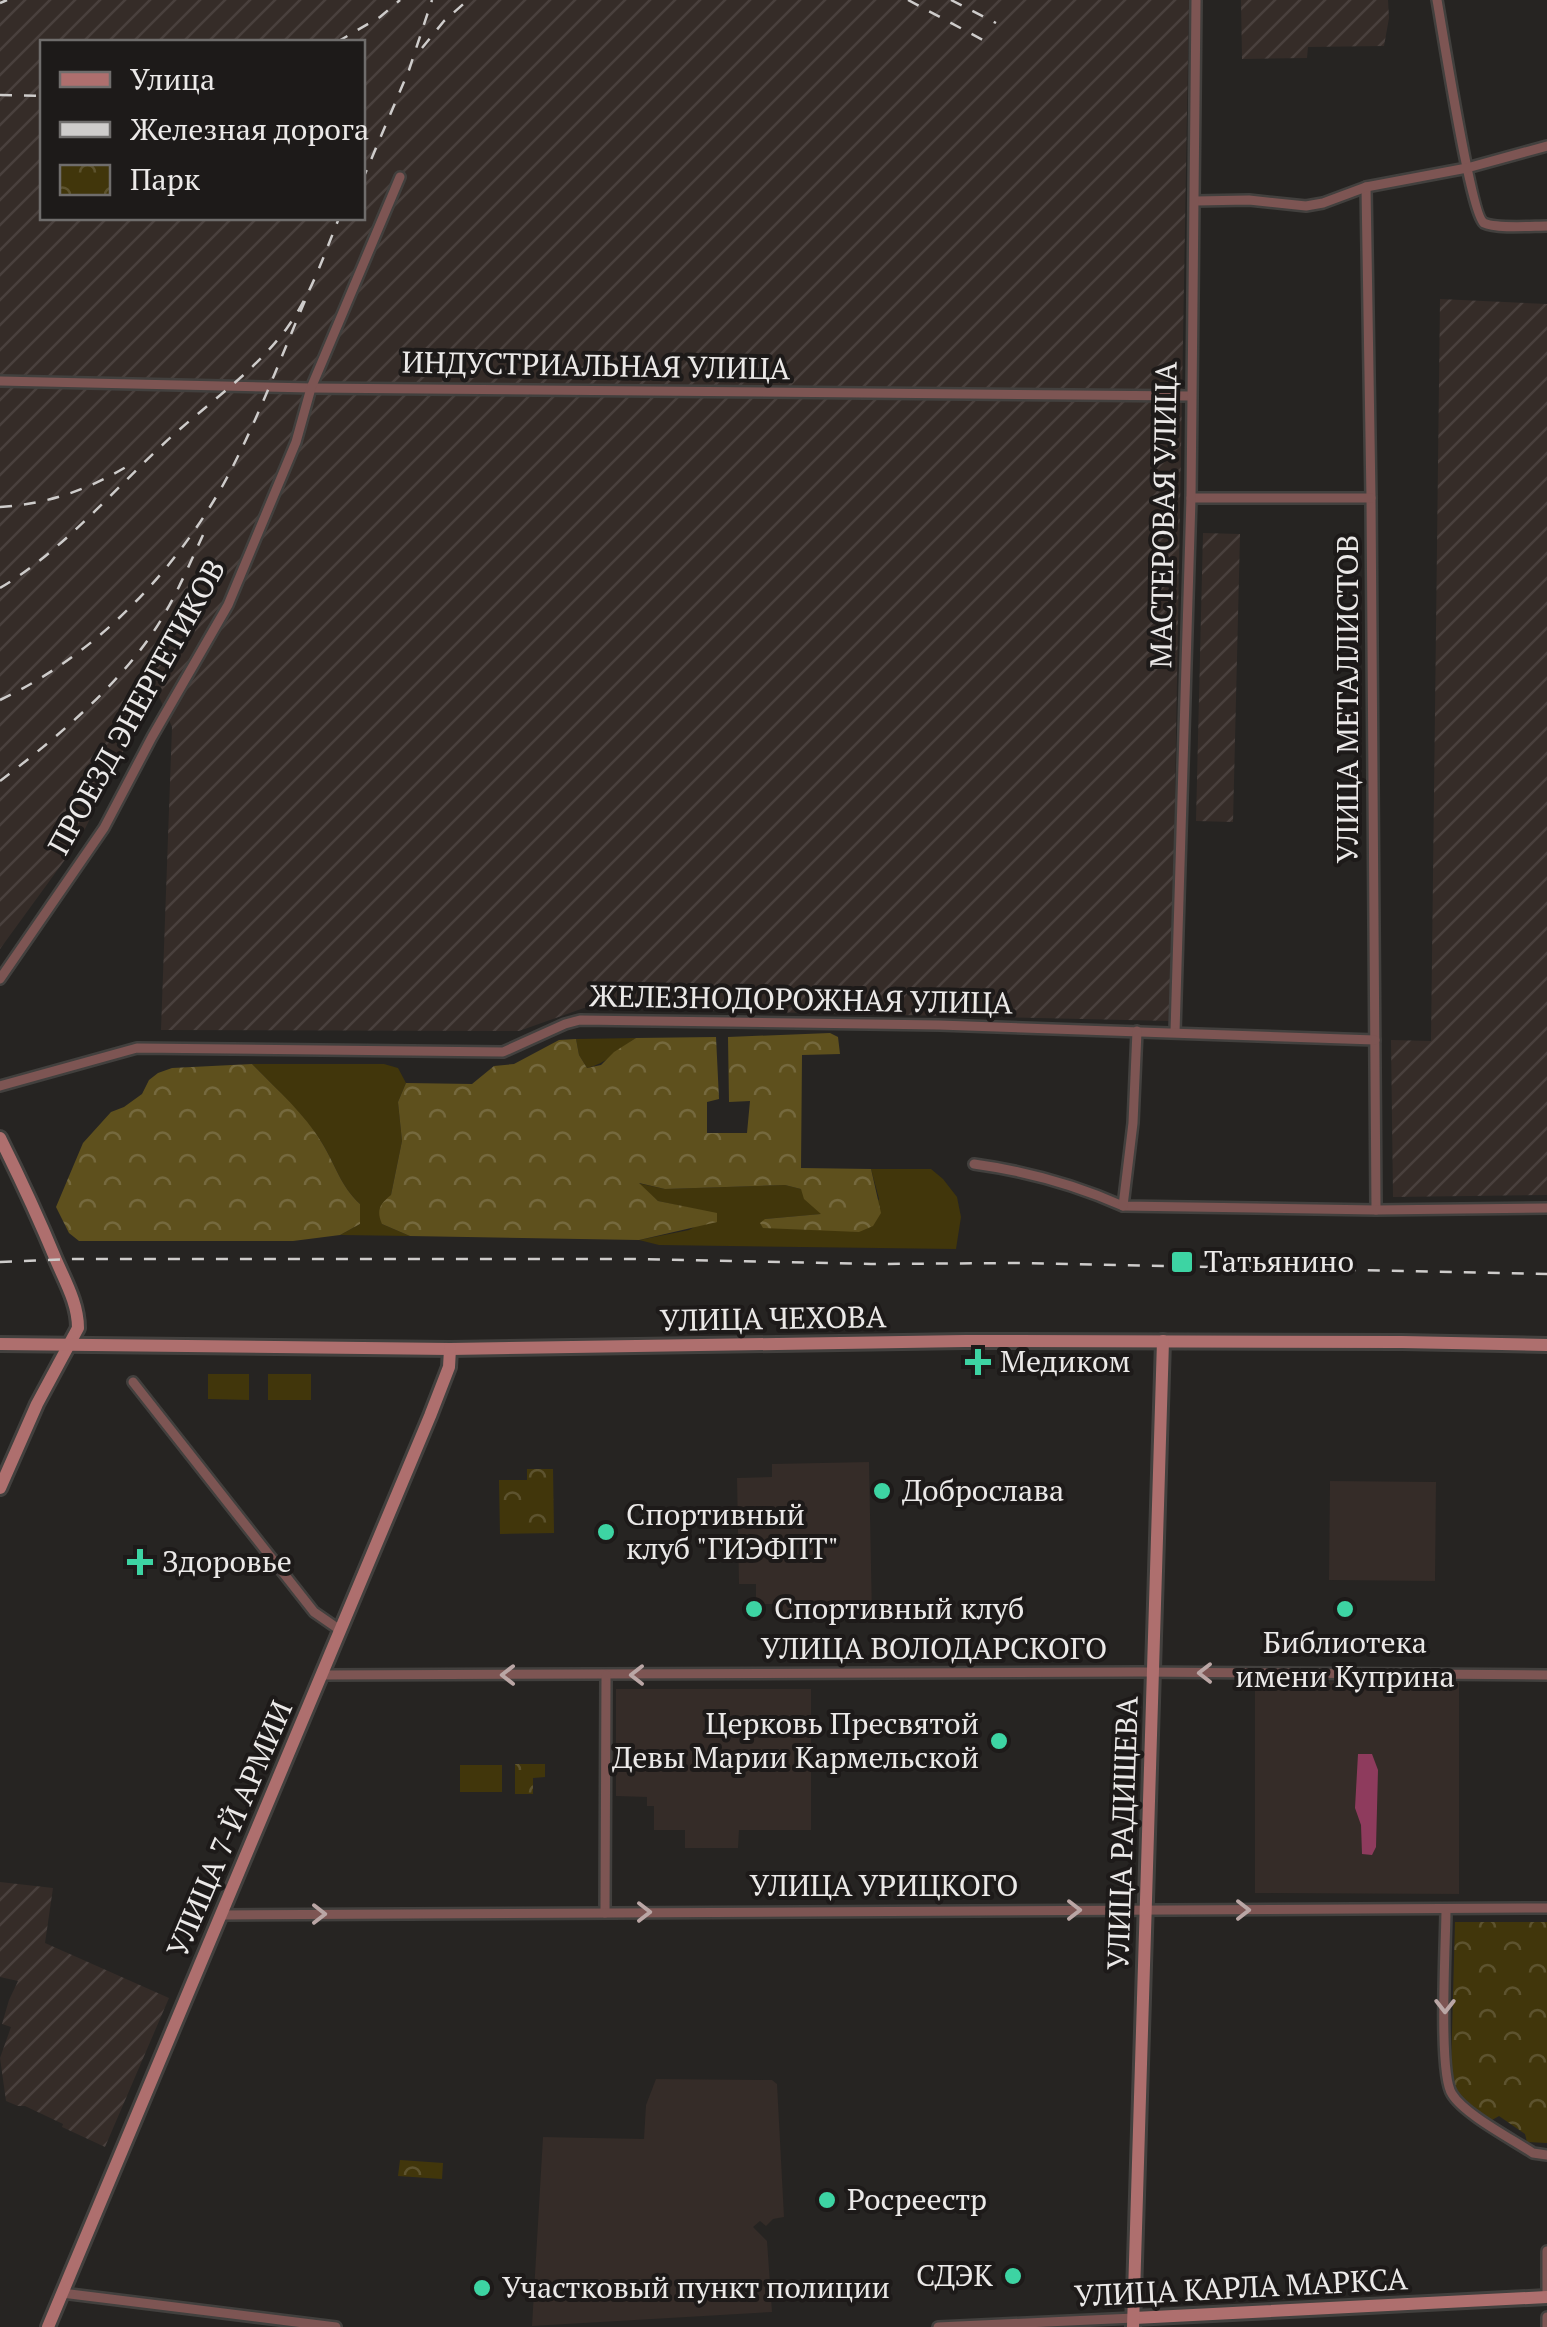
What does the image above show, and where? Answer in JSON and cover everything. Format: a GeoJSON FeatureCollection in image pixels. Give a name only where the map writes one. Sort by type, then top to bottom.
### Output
{"type":"FeatureCollection","features":[{"type":"Feature","properties":{"kind":"street","name":"МАСТЕРОВАЯ УЛИЦА"},"geometry":{"type":"LineString","coordinates":[[1175,1032],[1191,498],[1196,0]]}},
{"type":"Feature","properties":{"kind":"street"},"geometry":{"type":"LineString","coordinates":[[1437,0],[1478,217],[1484,223],[1513,227],[1547,226]]}},
{"type":"Feature","properties":{"kind":"street"},"geometry":{"type":"LineString","coordinates":[[1196,201],[1249,200],[1306,206],[1366,186],[1467,168],[1547,146]]}},
{"type":"Feature","properties":{"kind":"street","name":"ПРОЕЗД ЭНЕРГЕТИКОВ"},"geometry":{"type":"LineString","coordinates":[[0,979],[104,828],[228,605],[296,442],[311,388],[400,178]]}},
{"type":"Feature","properties":{"kind":"street","name":"УЛИЦА МЕТАЛЛИСТОВ"},"geometry":{"type":"LineString","coordinates":[[1366,186],[1376,1210]]}},
{"type":"Feature","properties":{"kind":"street","name":"ИНДУСТРИАЛЬНАЯ УЛИЦА"},"geometry":{"type":"LineString","coordinates":[[0,381],[311,388],[1191,396]]}},
{"type":"Feature","properties":{"kind":"street"},"geometry":{"type":"LineString","coordinates":[[1191,498],[1371,498]]}},
{"type":"Feature","properties":{"kind":"street","name":"ЖЕЛЕЗНОДОРОЖНАЯ УЛИЦА"},"geometry":{"type":"LineString","coordinates":[[0,1086],[137,1048],[503,1052],[580,1020],[928,1025],[1375,1040]]}},
{"type":"Feature","properties":{"kind":"street"},"geometry":{"type":"LineString","coordinates":[[1122,1206],[1132,1138],[1137,1031]]}},
{"type":"Feature","properties":{"kind":"street"},"geometry":{"type":"LineString","coordinates":[[0,1138],[42,1224],[78,1317],[78,1328],[37,1404],[0,1488]]}},
{"type":"Feature","properties":{"kind":"street"},"geometry":{"type":"LineString","coordinates":[[974,1164],[1038,1177],[1122,1206],[1547,1208]]}},
{"type":"Feature","properties":{"kind":"street","name":"УЛИЦА ЧЕХОВА"},"geometry":{"type":"LineString","coordinates":[[0,1344],[450,1349],[946,1341],[1547,1345]]}},
{"type":"Feature","properties":{"kind":"street","name":"УЛИЦА РАДИЩЕВА"},"geometry":{"type":"LineString","coordinates":[[1134,2322],[1163,1341]]}},
{"type":"Feature","properties":{"kind":"street","name":"УЛИЦА 7-Й АРМИИ"},"geometry":{"type":"LineString","coordinates":[[48,2327],[430,1416],[449,1368],[450,1349]]}},
{"type":"Feature","properties":{"kind":"street"},"geometry":{"type":"LineString","coordinates":[[134,1382],[314,1612],[340,1630]]}},
{"type":"Feature","properties":{"kind":"street","name":"УЛИЦА ВОЛОДАРСКОГО"},"geometry":{"type":"LineString","coordinates":[[322,1675],[1547,1675]]}},
{"type":"Feature","properties":{"kind":"street"},"geometry":{"type":"LineString","coordinates":[[605,1913],[606,1675]]}},
{"type":"Feature","properties":{"kind":"street"},"geometry":{"type":"LineString","coordinates":[[1446,1908],[1448,2086],[1460,2104],[1533,2153],[1547,2155]]}},
{"type":"Feature","properties":{"kind":"street","name":"УЛИЦА УРИЦКОГО"},"geometry":{"type":"LineString","coordinates":[[221,1915],[1547,1908]]}},
{"type":"Feature","properties":{"kind":"street"},"geometry":{"type":"LineString","coordinates":[[1547,2251],[1547,2301]]}},
{"type":"Feature","properties":{"kind":"street"},"geometry":{"type":"LineString","coordinates":[[62,2293],[336,2327]]}},
{"type":"Feature","properties":{"kind":"street","name":"УЛИЦА КАРЛА МАРКСА"},"geometry":{"type":"LineString","coordinates":[[938,2327],[1134,2322],[1547,2301]]}},
{"type":"Feature","properties":{"kind":"street"},"geometry":{"type":"LineString","coordinates":[[1547,2317],[1547,2327]]}},
{"type":"Feature","properties":{"kind":"shaded area"},"geometry":{"type":"Polygon","coordinates":[[[0,0],[1189,0],[1171,1021],[584,1008],[519,1031],[161,1030],[172,727],[155,687],[80,839],[0,949],[0,0]]]}},
{"type":"Feature","properties":{"kind":"shaded area"},"geometry":{"type":"Polygon","coordinates":[[[1241,0],[1388,0],[1384,46],[1308,47],[1307,58],[1242,59],[1241,0]]]}},
{"type":"Feature","properties":{"kind":"shaded area"},"geometry":{"type":"Polygon","coordinates":[[[1440,299],[1547,304],[1547,1195],[1393,1197],[1391,1040],[1431,1041],[1440,299]]]}},
{"type":"Feature","properties":{"kind":"shaded area"},"geometry":{"type":"Polygon","coordinates":[[[1203,533],[1240,534],[1233,822],[1196,821],[1203,533]]]}},
{"type":"Feature","properties":{"kind":"shaded area"},"geometry":{"type":"Polygon","coordinates":[[[869,1462],[872,1616],[781,1617],[780,1604],[756,1604],[756,1584],[739,1584],[737,1478],[772,1477],[772,1464],[869,1462]]]}},
{"type":"Feature","properties":{"kind":"shaded area"},"geometry":{"type":"Polygon","coordinates":[[[1330,1481],[1436,1482],[1435,1581],[1329,1580],[1330,1481]]]}},
{"type":"Feature","properties":{"kind":"shaded area"},"geometry":{"type":"Polygon","coordinates":[[[1255,1681],[1459,1682],[1459,1894],[1255,1893],[1255,1681]]]}},
{"type":"Feature","properties":{"kind":"shaded area"},"geometry":{"type":"Polygon","coordinates":[[[616,1689],[811,1689],[811,1830],[739,1830],[738,1848],[685,1848],[685,1830],[654,1830],[654,1806],[647,1806],[647,1797],[616,1796],[616,1689]]]}},
{"type":"Feature","properties":{"kind":"shaded area"},"geometry":{"type":"Polygon","coordinates":[[[1358,1754],[1372,1754],[1378,1770],[1376,1847],[1372,1855],[1362,1854],[1361,1825],[1355,1808],[1358,1754]]]}},
{"type":"Feature","properties":{"kind":"shaded area"},"geometry":{"type":"Polygon","coordinates":[[[0,1882],[53,1888],[45,1943],[169,1998],[105,2147],[25,2106],[6,2101],[0,2058],[11,2027],[2,2024],[18,1981],[0,1977],[0,1882]]]}},
{"type":"Feature","properties":{"kind":"shaded area"},"geometry":{"type":"Polygon","coordinates":[[[656,2079],[772,2080],[777,2084],[784,2217],[773,2219],[766,2226],[760,2221],[753,2227],[767,2241],[772,2312],[532,2326],[543,2137],[644,2139],[646,2105],[656,2079]]]}},
{"type":"Feature","properties":{"kind":"green space"},"geometry":{"type":"Polygon","coordinates":[[[830,1033],[838,1037],[840,1054],[802,1055],[801,1168],[871,1169],[881,1213],[873,1226],[859,1232],[763,1228],[760,1223],[765,1219],[821,1214],[804,1199],[801,1189],[785,1185],[665,1189],[639,1183],[658,1201],[717,1213],[717,1222],[639,1240],[410,1236],[382,1224],[380,1208],[391,1195],[402,1141],[398,1102],[406,1083],[472,1084],[494,1066],[514,1064],[559,1040],[576,1039],[587,1068],[601,1065],[636,1038],[716,1037],[719,1099],[707,1102],[707,1133],[747,1133],[750,1101],[729,1102],[728,1037],[830,1033]]]}},
{"type":"Feature","properties":{"kind":"green space"},"geometry":{"type":"Polygon","coordinates":[[[636,1038],[606,1060],[587,1068],[576,1039],[636,1038]]]}},
{"type":"Feature","properties":{"kind":"green space"},"geometry":{"type":"Polygon","coordinates":[[[252,1064],[384,1064],[398,1068],[406,1083],[398,1102],[402,1141],[382,1224],[410,1236],[340,1235],[360,1224],[360,1204],[306,1122],[252,1064]]]}},
{"type":"Feature","properties":{"kind":"green space"},"geometry":{"type":"Polygon","coordinates":[[[252,1064],[315,1132],[343,1183],[360,1204],[360,1224],[340,1235],[293,1241],[79,1241],[69,1233],[56,1207],[83,1143],[111,1112],[142,1094],[158,1073],[172,1068],[252,1064]]]}},
{"type":"Feature","properties":{"kind":"green space"},"geometry":{"type":"Polygon","coordinates":[[[871,1169],[931,1169],[943,1179],[957,1197],[961,1217],[956,1249],[659,1245],[639,1240],[689,1230],[717,1214],[658,1201],[637,1183],[665,1189],[785,1185],[801,1189],[822,1214],[765,1219],[859,1232],[879,1199],[871,1169]]]}},
{"type":"Feature","properties":{"kind":"green space"},"geometry":{"type":"Polygon","coordinates":[[[208,1374],[249,1374],[249,1400],[208,1399],[208,1374]]]}},
{"type":"Feature","properties":{"kind":"green space"},"geometry":{"type":"Polygon","coordinates":[[[268,1374],[311,1374],[311,1400],[268,1400],[268,1374]]]}},
{"type":"Feature","properties":{"kind":"green space"},"geometry":{"type":"Polygon","coordinates":[[[527,1469],[553,1469],[554,1533],[500,1534],[499,1480],[527,1480],[527,1469]]]}},
{"type":"Feature","properties":{"kind":"green space"},"geometry":{"type":"Polygon","coordinates":[[[515,1764],[545,1764],[545,1777],[533,1778],[533,1794],[515,1794],[515,1764]]]}},
{"type":"Feature","properties":{"kind":"green space"},"geometry":{"type":"Polygon","coordinates":[[[460,1765],[502,1765],[502,1792],[460,1792],[460,1765]]]}},
{"type":"Feature","properties":{"kind":"green space"},"geometry":{"type":"Polygon","coordinates":[[[1455,1922],[1547,1922],[1547,2143],[1527,2142],[1525,2134],[1499,2116],[1492,2120],[1464,2100],[1456,2088],[1451,2070],[1455,1922]]]}},
{"type":"Feature","properties":{"kind":"green space"},"geometry":{"type":"Polygon","coordinates":[[[400,2160],[443,2163],[442,2179],[398,2176],[400,2160]]]}},
{"type":"Feature","properties":{"kind":"railway"},"geometry":{"type":"LineString","coordinates":[[0,3],[7,0]]}},
{"type":"Feature","properties":{"kind":"railway"},"geometry":{"type":"LineString","coordinates":[[340,40],[400,0]]}},
{"type":"Feature","properties":{"kind":"railway"},"geometry":{"type":"LineString","coordinates":[[365,174],[409,70],[432,0]]}},
{"type":"Feature","properties":{"kind":"railway"},"geometry":{"type":"LineString","coordinates":[[422,48],[468,0]]}},
{"type":"Feature","properties":{"kind":"railway"},"geometry":{"type":"LineString","coordinates":[[908,0],[983,40]]}},
{"type":"Feature","properties":{"kind":"railway"},"geometry":{"type":"LineString","coordinates":[[951,0],[996,23]]}},
{"type":"Feature","properties":{"kind":"railway"},"geometry":{"type":"LineString","coordinates":[[0,95],[40,96]]}},
{"type":"Feature","properties":{"kind":"railway"},"geometry":{"type":"LineString","coordinates":[[0,588],[68,537],[274,344],[303,302],[338,220]]}},
{"type":"Feature","properties":{"kind":"railway"},"geometry":{"type":"LineString","coordinates":[[0,700],[35,682],[99,636],[155,581],[180,550],[235,462],[307,296]]}},
{"type":"Feature","properties":{"kind":"railway"},"geometry":{"type":"LineString","coordinates":[[0,507],[68,494],[131,464]]}},
{"type":"Feature","properties":{"kind":"railway"},"geometry":{"type":"LineString","coordinates":[[0,781],[83,712],[122,673],[168,608],[203,535]]}},
{"type":"Feature","properties":{"kind":"railway"},"geometry":{"type":"LineString","coordinates":[[0,1262],[635,1259],[1547,1274]]}},
{"type":"Feature","properties":{"kind":"place","name":"Татьянино"},"geometry":{"type":"Point","coordinates":[1182,1262]}},
{"type":"Feature","properties":{"kind":"place","name":"Медиком"},"geometry":{"type":"Point","coordinates":[978,1362]}},
{"type":"Feature","properties":{"kind":"place","name":"Доброслава"},"geometry":{"type":"Point","coordinates":[882,1491]}},
{"type":"Feature","properties":{"kind":"place","name":"Спортивный клуб \"ГИЭФПТ\""},"geometry":{"type":"Point","coordinates":[606,1532]}},
{"type":"Feature","properties":{"kind":"place","name":"Здоровье"},"geometry":{"type":"Point","coordinates":[140,1562]}},
{"type":"Feature","properties":{"kind":"place","name":"Спортивный клуб"},"geometry":{"type":"Point","coordinates":[754,1609]}},
{"type":"Feature","properties":{"kind":"place","name":"Библиотека имени Куприна"},"geometry":{"type":"Point","coordinates":[1345,1609]}},
{"type":"Feature","properties":{"kind":"place","name":"Церковь Пресвятой Девы Марии Кармельской"},"geometry":{"type":"Point","coordinates":[999,1741]}},
{"type":"Feature","properties":{"kind":"place","name":"Росреестр"},"geometry":{"type":"Point","coordinates":[827,2200]}},
{"type":"Feature","properties":{"kind":"place","name":"СДЭК"},"geometry":{"type":"Point","coordinates":[1013,2276]}},
{"type":"Feature","properties":{"kind":"place","name":"Участковый пункт полиции"},"geometry":{"type":"Point","coordinates":[482,2288]}}]}
